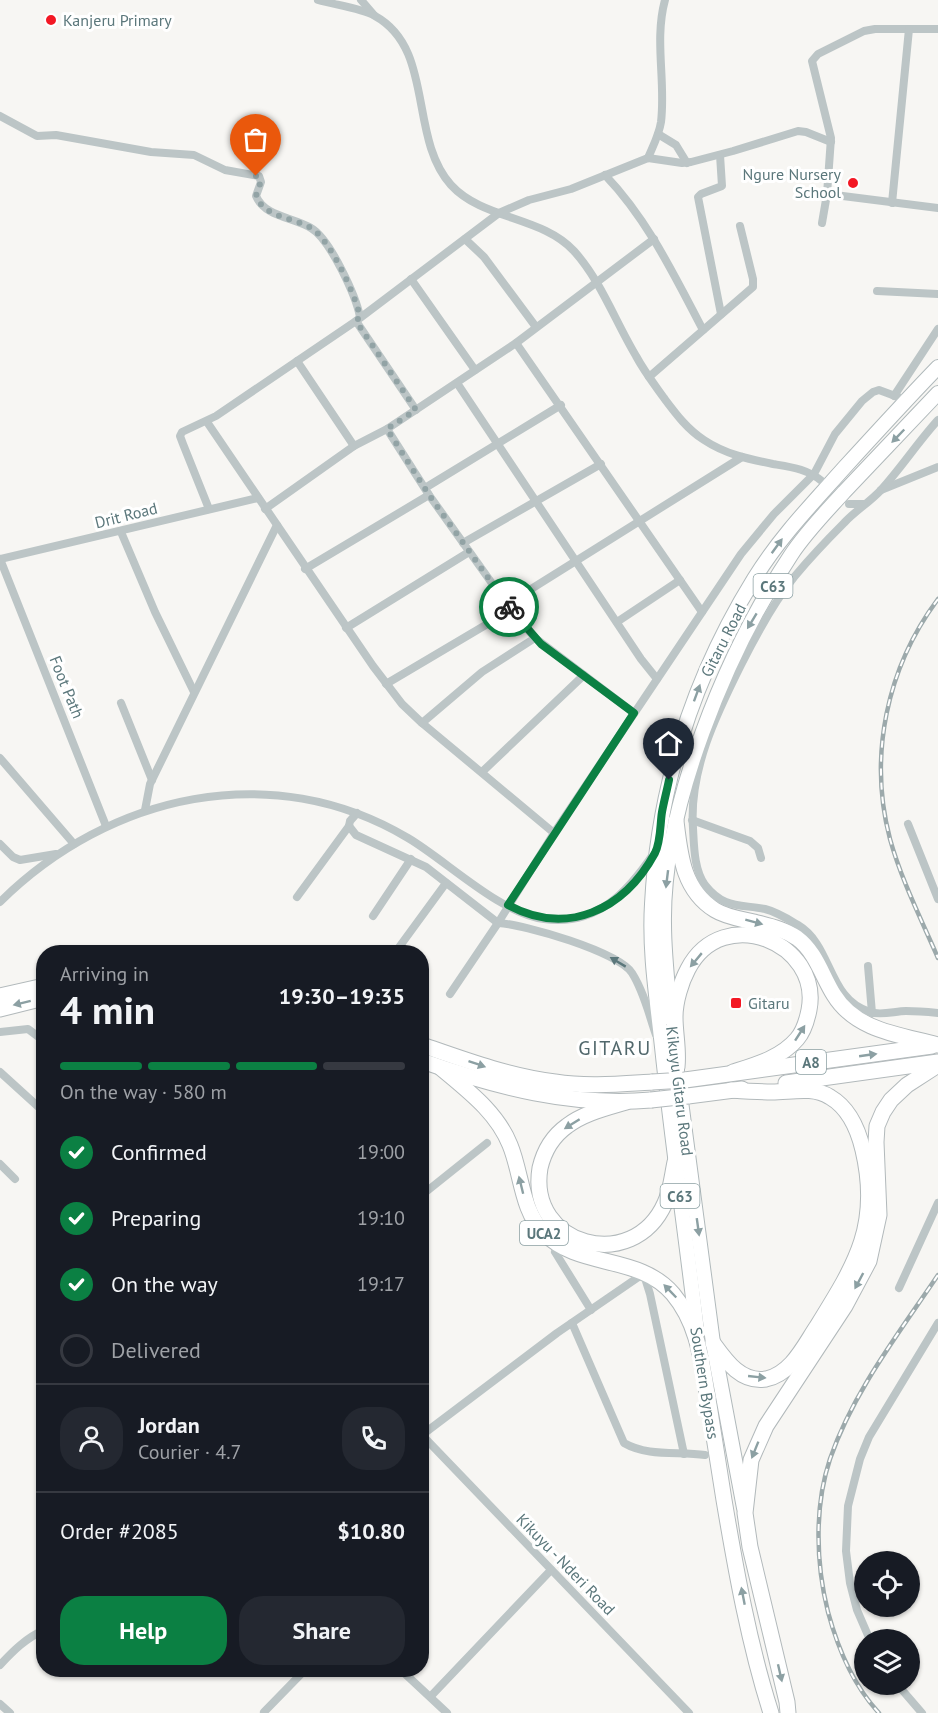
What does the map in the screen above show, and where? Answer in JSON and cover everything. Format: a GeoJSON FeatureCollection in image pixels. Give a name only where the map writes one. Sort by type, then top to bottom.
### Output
{"type":"FeatureCollection","features":[{"type":"Feature","properties":{"kind":"highway","name":"C63"},"geometry":{"type":"LineString","coordinates":[[676,821],[684,870],[693,889],[708,905],[722,914],[781,929],[797,938],[814,956],[834,995],[854,1018],[867,1025],[938,1045]]}},
{"type":"Feature","properties":{"kind":"highway"},"geometry":{"type":"LineString","coordinates":[[681,1073],[675,1015],[688,969],[699,955],[717,941],[735,934],[758,936],[779,945],[798,962],[807,982],[810,1005],[804,1028],[797,1039],[771,1058],[733,1072]]}},
{"type":"Feature","properties":{"kind":"highway"},"geometry":{"type":"LineString","coordinates":[[0,996],[36,988]]}},
{"type":"Feature","properties":{"kind":"highway"},"geometry":{"type":"LineString","coordinates":[[0,1009],[36,1000]]}},
{"type":"Feature","properties":{"kind":"highway","name":"A8"},"geometry":{"type":"LineString","coordinates":[[429,1046],[499,1071],[556,1083],[602,1086],[652,1083],[681,1073],[733,1072],[938,1045]]}},
{"type":"Feature","properties":{"kind":"highway","name":"A8"},"geometry":{"type":"LineString","coordinates":[[429,1064],[495,1085],[530,1093],[563,1098],[626,1102],[938,1064]]}},
{"type":"Feature","properties":{"kind":"highway"},"geometry":{"type":"LineString","coordinates":[[744,1513],[751,1460],[758,1442],[806,1363],[845,1306],[870,1261],[879,1215],[876,1142],[883,1112],[891,1100],[907,1085],[938,1064]]}},
{"type":"Feature","properties":{"kind":"highway","name":"UCA2"},"geometry":{"type":"LineString","coordinates":[[441,1068],[474,1096],[496,1120],[512,1151],[529,1209],[544,1233],[561,1246],[577,1254],[625,1265],[654,1278],[672,1293],[706,1342]]}},
{"type":"Feature","properties":{"kind":"highway"},"geometry":{"type":"LineString","coordinates":[[706,1342],[734,1369],[749,1377],[775,1376],[790,1365],[851,1269],[863,1241],[870,1204],[868,1175],[861,1143],[853,1121],[830,1096],[815,1091],[731,1090]]}},
{"type":"Feature","properties":{"kind":"highway"},"geometry":{"type":"LineString","coordinates":[[626,1102],[593,1112],[577,1120],[566,1127],[550,1143],[541,1166],[539,1184],[543,1204],[553,1220],[570,1236],[597,1245],[614,1244],[634,1238],[649,1227],[662,1209],[675,1162]]}},
{"type":"Feature","properties":{"kind":"highway","name":"Southern Bypass"},"geometry":{"type":"LineString","coordinates":[[706,1342],[724,1502],[754,1654],[771,1713]]}},
{"type":"Feature","properties":{"kind":"highway","name":"Southern Bypass"},"geometry":{"type":"LineString","coordinates":[[744,1513],[789,1709]]}},
{"type":"Feature","properties":{"kind":"highway"},"geometry":{"type":"LineString","coordinates":[[754,1654],[761,1713]]}},
{"type":"Feature","properties":{"kind":"main road","name":"Gitaru Road"},"geometry":{"type":"LineString","coordinates":[[662,1050],[654,977],[652,907],[656,850],[677,748],[706,669],[755,579],[789,530],[900,398],[938,367]]}},
{"type":"Feature","properties":{"kind":"main road","name":"Gitaru Road"},"geometry":{"type":"LineString","coordinates":[[676,821],[707,724],[742,641],[792,554],[832,505],[938,393]]}},
{"type":"Feature","properties":{"kind":"main road","name":"Kikuyu Gitaru Road"},"geometry":{"type":"LineString","coordinates":[[676,821],[667,882],[664,923],[669,998],[681,1073],[706,1342],[722,1395]]}},
{"type":"Feature","properties":{"kind":"main road","name":"Southern Bypass"},"geometry":{"type":"LineString","coordinates":[[662,1050],[675,1162],[706,1342]]}},
{"type":"Feature","properties":{"kind":"main road","name":"Southern Bypass"},"geometry":{"type":"LineString","coordinates":[[722,1395],[744,1513]]}},
{"type":"Feature","properties":{"kind":"street"},"geometry":{"type":"LineString","coordinates":[[318,0],[374,15]]}},
{"type":"Feature","properties":{"kind":"street"},"geometry":{"type":"LineString","coordinates":[[361,0],[374,15],[399,35],[406,47],[431,152],[450,184],[463,195],[499,213],[559,238],[581,259],[597,283],[636,357],[675,413],[693,432],[715,447],[741,457],[797,468],[814,474],[823,482]]}},
{"type":"Feature","properties":{"kind":"street"},"geometry":{"type":"LineString","coordinates":[[648,158],[658,134],[663,99],[660,24],[665,0]]}},
{"type":"Feature","properties":{"kind":"street"},"geometry":{"type":"LineString","coordinates":[[822,224],[831,142],[812,61],[830,47],[875,28],[938,29]]}},
{"type":"Feature","properties":{"kind":"street"},"geometry":{"type":"LineString","coordinates":[[892,203],[909,29]]}},
{"type":"Feature","properties":{"kind":"street"},"geometry":{"type":"LineString","coordinates":[[0,116],[37,136],[56,135],[151,152],[194,155],[225,170],[258,176],[261,182],[256,196],[259,204],[279,216],[316,231],[333,255],[357,302],[358,319],[416,410]]}},
{"type":"Feature","properties":{"kind":"street"},"geometry":{"type":"LineString","coordinates":[[209,509],[180,436],[182,432],[207,422],[358,319],[499,213],[529,200],[571,189],[648,158],[687,163],[798,131],[831,142]]}},
{"type":"Feature","properties":{"kind":"street"},"geometry":{"type":"LineString","coordinates":[[658,134],[676,145],[687,163]]}},
{"type":"Feature","properties":{"kind":"street"},"geometry":{"type":"LineString","coordinates":[[720,155],[722,186],[700,194],[698,197],[721,314]]}},
{"type":"Feature","properties":{"kind":"street"},"geometry":{"type":"LineString","coordinates":[[605,175],[623,194],[654,239],[703,330]]}},
{"type":"Feature","properties":{"kind":"street"},"geometry":{"type":"LineString","coordinates":[[827,194],[938,208]]}},
{"type":"Feature","properties":{"kind":"street"},"geometry":{"type":"LineString","coordinates":[[649,377],[754,286],[740,225]]}},
{"type":"Feature","properties":{"kind":"street"},"geometry":{"type":"LineString","coordinates":[[465,239],[484,257],[536,327]]}},
{"type":"Feature","properties":{"kind":"street"},"geometry":{"type":"LineString","coordinates":[[265,509],[354,446],[387,429],[516,343],[654,239]]}},
{"type":"Feature","properties":{"kind":"street"},"geometry":{"type":"LineString","coordinates":[[411,279],[475,370]]}},
{"type":"Feature","properties":{"kind":"street"},"geometry":{"type":"LineString","coordinates":[[877,291],[938,294]]}},
{"type":"Feature","properties":{"kind":"street"},"geometry":{"type":"LineString","coordinates":[[450,994],[554,833],[741,554],[774,514],[814,474],[835,434],[862,401],[879,390],[900,398],[938,329]]}},
{"type":"Feature","properties":{"kind":"street"},"geometry":{"type":"LineString","coordinates":[[516,343],[702,612]]}},
{"type":"Feature","properties":{"kind":"street"},"geometry":{"type":"LineString","coordinates":[[297,361],[354,446]]}},
{"type":"Feature","properties":{"kind":"street"},"geometry":{"type":"LineString","coordinates":[[457,383],[537,500],[640,659],[657,679]]}},
{"type":"Feature","properties":{"kind":"street"},"geometry":{"type":"LineString","coordinates":[[305,569],[561,405]]}},
{"type":"Feature","properties":{"kind":"street"},"geometry":{"type":"LineString","coordinates":[[938,420],[881,490],[844,522],[795,576],[775,605],[747,653],[712,725],[701,761],[692,820],[697,868],[703,883],[709,890],[734,906],[766,910],[805,929],[815,940],[839,988],[850,1002],[872,1013],[907,1011],[938,1013]]}},
{"type":"Feature","properties":{"kind":"street"},"geometry":{"type":"LineString","coordinates":[[207,422],[305,569],[402,704],[554,833]]}},
{"type":"Feature","properties":{"kind":"street"},"geometry":{"type":"LineString","coordinates":[[387,429],[463,543],[509,607],[535,638],[634,713]]}},
{"type":"Feature","properties":{"kind":"street"},"geometry":{"type":"LineString","coordinates":[[386,684],[741,457]]}},
{"type":"Feature","properties":{"kind":"street"},"geometry":{"type":"LineString","coordinates":[[463,543],[601,464]]}},
{"type":"Feature","properties":{"kind":"street"},"geometry":{"type":"LineString","coordinates":[[881,490],[938,467]]}},
{"type":"Feature","properties":{"kind":"street","name":"Drit Road"},"geometry":{"type":"LineString","coordinates":[[0,559],[258,498]]}},
{"type":"Feature","properties":{"kind":"street"},"geometry":{"type":"LineString","coordinates":[[849,504],[864,504]]}},
{"type":"Feature","properties":{"kind":"street"},"geometry":{"type":"LineString","coordinates":[[145,810],[152,780],[277,525]]}},
{"type":"Feature","properties":{"kind":"street"},"geometry":{"type":"LineString","coordinates":[[122,532],[155,612],[194,692]]}},
{"type":"Feature","properties":{"kind":"street"},"geometry":{"type":"LineString","coordinates":[[346,628],[470,552]]}},
{"type":"Feature","properties":{"kind":"street","name":"Foot Path"},"geometry":{"type":"LineString","coordinates":[[0,559],[106,826]]}},
{"type":"Feature","properties":{"kind":"street"},"geometry":{"type":"LineString","coordinates":[[617,622],[680,580]]}},
{"type":"Feature","properties":{"kind":"street"},"geometry":{"type":"LineString","coordinates":[[422,723],[482,672],[535,638]]}},
{"type":"Feature","properties":{"kind":"street"},"geometry":{"type":"LineString","coordinates":[[482,772],[584,675]]}},
{"type":"Feature","properties":{"kind":"street"},"geometry":{"type":"LineString","coordinates":[[121,703],[152,780]]}},
{"type":"Feature","properties":{"kind":"street"},"geometry":{"type":"LineString","coordinates":[[0,758],[74,844]]}},
{"type":"Feature","properties":{"kind":"street"},"geometry":{"type":"LineString","coordinates":[[0,902],[58,854],[106,826],[145,810],[184,800],[240,793],[277,795],[316,802],[357,813],[386,825],[418,844],[475,886],[522,913],[543,919],[565,920],[583,916],[611,903],[637,879],[656,850]]}},
{"type":"Feature","properties":{"kind":"street"},"geometry":{"type":"LineString","coordinates":[[297,897],[357,813]]}},
{"type":"Feature","properties":{"kind":"street"},"geometry":{"type":"LineString","coordinates":[[692,820],[750,842],[758,848],[761,858]]}},
{"type":"Feature","properties":{"kind":"street"},"geometry":{"type":"LineString","coordinates":[[908,824],[938,899]]}},
{"type":"Feature","properties":{"kind":"street"},"geometry":{"type":"LineString","coordinates":[[349,826],[356,835],[433,871],[498,923],[513,924],[577,944],[621,963],[631,972],[641,991],[662,1050]]}},
{"type":"Feature","properties":{"kind":"street"},"geometry":{"type":"LineString","coordinates":[[0,844],[13,857],[20,860],[58,854]]}},
{"type":"Feature","properties":{"kind":"street"},"geometry":{"type":"LineString","coordinates":[[373,916],[411,859]]}},
{"type":"Feature","properties":{"kind":"street"},"geometry":{"type":"LineString","coordinates":[[400,945],[446,883]]}},
{"type":"Feature","properties":{"kind":"street"},"geometry":{"type":"LineString","coordinates":[[868,966],[872,1013]]}},
{"type":"Feature","properties":{"kind":"street"},"geometry":{"type":"LineString","coordinates":[[0,1032],[28,1029],[36,1035]]}},
{"type":"Feature","properties":{"kind":"street"},"geometry":{"type":"LineString","coordinates":[[0,1072],[36,1105]]}},
{"type":"Feature","properties":{"kind":"street"},"geometry":{"type":"LineString","coordinates":[[429,1189],[487,1143]]}},
{"type":"Feature","properties":{"kind":"street"},"geometry":{"type":"LineString","coordinates":[[0,1164],[15,1179]]}},
{"type":"Feature","properties":{"kind":"street"},"geometry":{"type":"LineString","coordinates":[[899,1288],[938,1203]]}},
{"type":"Feature","properties":{"kind":"street"},"geometry":{"type":"LineString","coordinates":[[555,1252],[591,1310]]}},
{"type":"Feature","properties":{"kind":"street"},"geometry":{"type":"LineString","coordinates":[[429,1430],[572,1323],[640,1276],[645,1278],[650,1294],[684,1454]]}},
{"type":"Feature","properties":{"kind":"street"},"geometry":{"type":"LineString","coordinates":[[572,1323],[624,1443],[654,1452],[705,1455]]}},
{"type":"Feature","properties":{"kind":"street"},"geometry":{"type":"LineString","coordinates":[[865,1629],[857,1610],[850,1583],[846,1551],[848,1506],[869,1437],[938,1323]]}},
{"type":"Feature","properties":{"kind":"street","name":"Kikuyu - Nderi Road"},"geometry":{"type":"LineString","coordinates":[[429,1442],[689,1713]]}},
{"type":"Feature","properties":{"kind":"street"},"geometry":{"type":"LineString","coordinates":[[430,1696],[551,1570]]}},
{"type":"Feature","properties":{"kind":"street"},"geometry":{"type":"LineString","coordinates":[[0,1665],[13,1651],[36,1634]]}},
{"type":"Feature","properties":{"kind":"street"},"geometry":{"type":"LineString","coordinates":[[264,1712],[297,1677]]}},
{"type":"Feature","properties":{"kind":"street"},"geometry":{"type":"LineString","coordinates":[[408,1677],[447,1713]]}},
{"type":"Feature","properties":{"kind":"street"},"geometry":{"type":"LineString","coordinates":[[906,1695],[922,1713]]}},
{"type":"Feature","properties":{"kind":"street"},"geometry":{"type":"LineString","coordinates":[[0,1704],[10,1713]]}},
{"type":"Feature","properties":{"kind":"railway"},"geometry":{"type":"LineString","coordinates":[[938,599],[920,625],[895,683],[882,745],[881,776],[890,839],[912,899],[938,958]]}},
{"type":"Feature","properties":{"kind":"railway"},"geometry":{"type":"LineString","coordinates":[[879,1713],[861,1691],[854,1678],[828,1612],[819,1555],[821,1496],[830,1459],[851,1410],[878,1364],[938,1275]]}},
{"type":"Feature","properties":{"kind":"way so far"},"geometry":{"type":"LineString","coordinates":[[256,176],[259,176],[261,181],[256,192],[259,204],[279,216],[316,231],[333,255],[357,302],[360,317],[356,321],[416,410],[387,429],[429,495],[509,607]]}},
{"type":"Feature","properties":{"kind":"place","name":"Kanjeru Primary"},"geometry":{"type":"Point","coordinates":[51,20]}},
{"type":"Feature","properties":{"kind":"place","name":"Ngure Nursery School"},"geometry":{"type":"Point","coordinates":[853,183]}},
{"type":"Feature","properties":{"kind":"place","name":"Gitaru"},"geometry":{"type":"Point","coordinates":[736,1003]}},
{"type":"Feature","properties":{"kind":"district","name":"GITARU"},"geometry":{"type":"Point","coordinates":[615,1048]}},
{"type":"Feature","properties":{"kind":"route"},"geometry":{"type":"LineString","coordinates":[[509,607],[541,644],[634,713],[508,905],[522,913],[543,919],[565,920],[597,911],[611,903],[637,879],[656,850],[669,780]]}}]}
